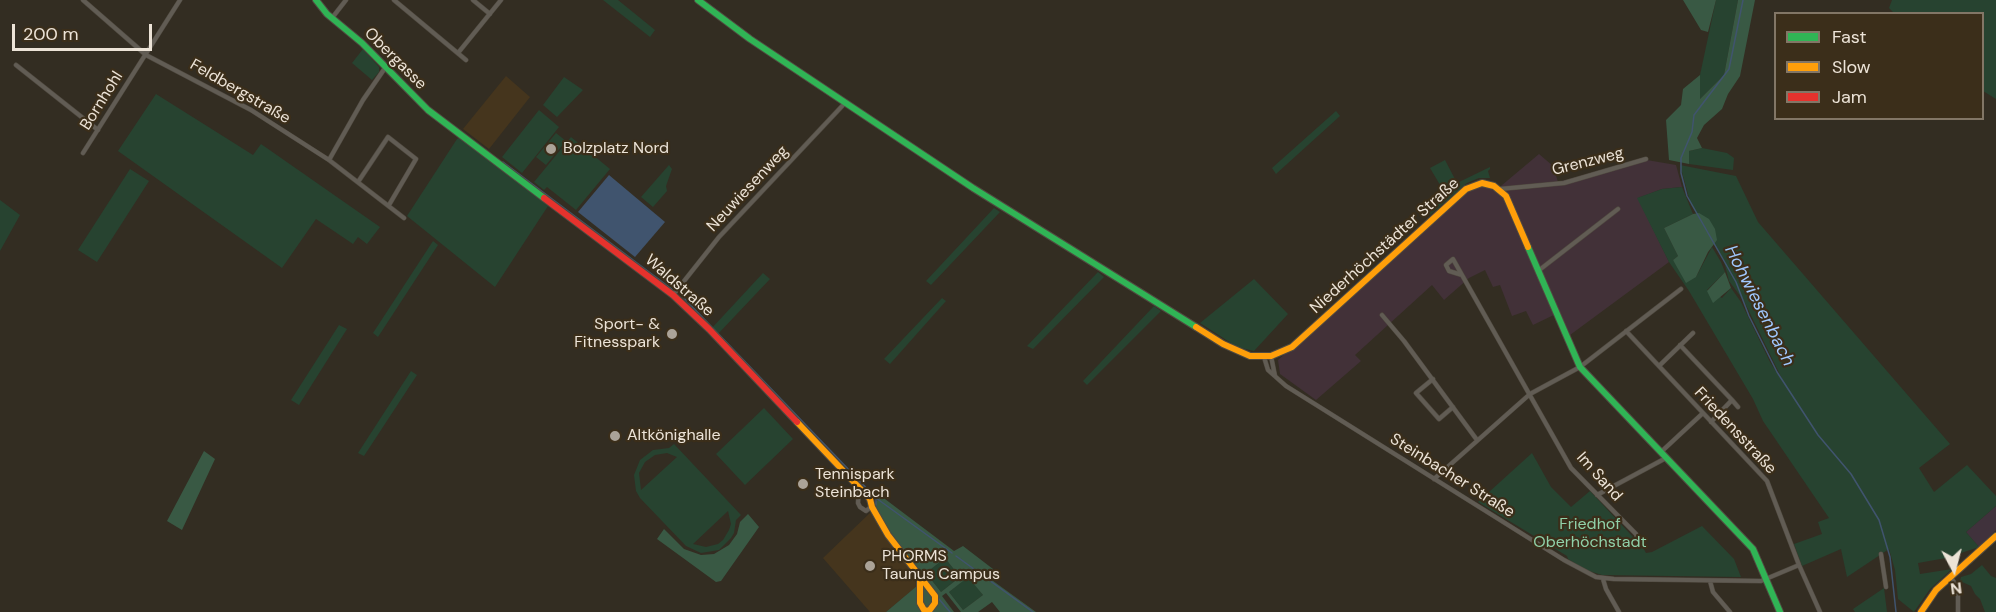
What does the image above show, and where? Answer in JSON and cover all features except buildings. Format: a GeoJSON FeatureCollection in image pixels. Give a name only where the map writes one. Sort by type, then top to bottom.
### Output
{"type":"FeatureCollection","features":[{"type":"Feature","properties":{"kind":"street","name":"Feldbergstraße"},"geometry":{"type":"LineString","coordinates":[[83,0],[146,55],[240,103],[329,160],[404,218]]}},
{"type":"Feature","properties":{"kind":"street","name":"Bornhohl"},"geometry":{"type":"LineString","coordinates":[[83,153],[180,0]]}},
{"type":"Feature","properties":{"kind":"street","name":"Obergasse"},"geometry":{"type":"LineString","coordinates":[[316,0],[428,110],[459,132]]}},
{"type":"Feature","properties":{"kind":"street"},"geometry":{"type":"LineString","coordinates":[[332,18],[346,0]]}},
{"type":"Feature","properties":{"kind":"street"},"geometry":{"type":"LineString","coordinates":[[394,0],[465,60]]}},
{"type":"Feature","properties":{"kind":"street"},"geometry":{"type":"LineString","coordinates":[[473,0],[490,14]]}},
{"type":"Feature","properties":{"kind":"street"},"geometry":{"type":"LineString","coordinates":[[458,53],[501,0]]}},
{"type":"Feature","properties":{"kind":"street"},"geometry":{"type":"LineString","coordinates":[[698,0],[750,39],[973,188],[1211,338],[1244,354],[1267,356],[1275,377]]}},
{"type":"Feature","properties":{"kind":"street"},"geometry":{"type":"LineString","coordinates":[[16,65],[98,130]]}},
{"type":"Feature","properties":{"kind":"street"},"geometry":{"type":"LineString","coordinates":[[329,160],[363,100],[385,68]]}},
{"type":"Feature","properties":{"kind":"street","name":"Neuwiesenweg"},"geometry":{"type":"LineString","coordinates":[[673,294],[719,237],[845,103]]}},
{"type":"Feature","properties":{"kind":"street","name":"Waldstraße"},"geometry":{"type":"LineString","coordinates":[[459,132],[673,294],[870,499],[888,535],[920,576],[935,596],[934,606],[929,611],[924,610],[919,599],[920,576]]}},
{"type":"Feature","properties":{"kind":"street"},"geometry":{"type":"LineString","coordinates":[[358,182],[388,137],[416,159],[389,205]]}},
{"type":"Feature","properties":{"kind":"street","name":"Grenzweg"},"geometry":{"type":"LineString","coordinates":[[1500,189],[1564,183],[1646,159]]}},
{"type":"Feature","properties":{"kind":"street","name":"Niederhöchstädter Straße"},"geometry":{"type":"LineString","coordinates":[[1267,356],[1286,350],[1299,342],[1466,189],[1487,183],[1500,189]]}},
{"type":"Feature","properties":{"kind":"street"},"geometry":{"type":"LineString","coordinates":[[1500,189],[1506,195],[1580,367],[1753,549],[1780,612]]}},
{"type":"Feature","properties":{"kind":"street"},"geometry":{"type":"LineString","coordinates":[[1538,271],[1618,209]]}},
{"type":"Feature","properties":{"kind":"street","name":"Im Sand"},"geometry":{"type":"LineString","coordinates":[[1462,275],[1449,271],[1446,265],[1453,259],[1571,468],[1636,534],[1638,540]]}},
{"type":"Feature","properties":{"kind":"street"},"geometry":{"type":"LineString","coordinates":[[1434,479],[1530,394],[1580,367],[1681,290]]}},
{"type":"Feature","properties":{"kind":"street"},"geometry":{"type":"LineString","coordinates":[[1382,315],[1433,379],[1477,440]]}},
{"type":"Feature","properties":{"kind":"street","name":"Friedensstraße"},"geometry":{"type":"LineString","coordinates":[[1626,331],[1767,481],[1799,566],[1820,612]]}},
{"type":"Feature","properties":{"kind":"street"},"geometry":{"type":"LineString","coordinates":[[1659,366],[1692,333]]}},
{"type":"Feature","properties":{"kind":"street"},"geometry":{"type":"LineString","coordinates":[[1680,345],[1738,407]]}},
{"type":"Feature","properties":{"kind":"street","name":"Steinbacher Straße"},"geometry":{"type":"LineString","coordinates":[[1267,356],[1268,370],[1286,386],[1585,573],[1604,579],[1766,580]]}},
{"type":"Feature","properties":{"kind":"street"},"geometry":{"type":"LineString","coordinates":[[1433,379],[1416,393],[1439,419],[1453,407]]}},
{"type":"Feature","properties":{"kind":"street"},"geometry":{"type":"LineString","coordinates":[[1711,422],[1732,400]]}},
{"type":"Feature","properties":{"kind":"street"},"geometry":{"type":"LineString","coordinates":[[1661,452],[1703,413]]}},
{"type":"Feature","properties":{"kind":"street"},"geometry":{"type":"LineString","coordinates":[[1597,495],[1666,458]]}},
{"type":"Feature","properties":{"kind":"street","name":"Waldstraße"},"geometry":{"type":"LineString","coordinates":[[859,486],[858,503],[860,507],[866,511],[872,507]]}},
{"type":"Feature","properties":{"kind":"street"},"geometry":{"type":"LineString","coordinates":[[1921,612],[1936,590],[1996,536]]}},
{"type":"Feature","properties":{"kind":"street"},"geometry":{"type":"LineString","coordinates":[[1881,554],[1886,587]]}},
{"type":"Feature","properties":{"kind":"street"},"geometry":{"type":"LineString","coordinates":[[1766,580],[1799,566]]}},
{"type":"Feature","properties":{"kind":"street"},"geometry":{"type":"LineString","coordinates":[[1950,577],[1958,587],[1958,612]]}},
{"type":"Feature","properties":{"kind":"street"},"geometry":{"type":"LineString","coordinates":[[1604,579],[1606,589],[1619,612]]}},
{"type":"Feature","properties":{"kind":"street"},"geometry":{"type":"LineString","coordinates":[[1710,581],[1713,592],[1730,612]]}},
{"type":"Feature","properties":{"kind":"shaded area"},"geometry":{"type":"Polygon","coordinates":[[[506,76],[530,97],[489,149],[463,129],[506,76]]]}},
{"type":"Feature","properties":{"kind":"shaded area"},"geometry":{"type":"Polygon","coordinates":[[[1539,154],[1553,166],[1558,182],[1641,159],[1676,165],[1682,187],[1662,189],[1638,198],[1669,262],[1570,335],[1560,312],[1533,325],[1526,311],[1512,316],[1500,285],[1493,287],[1485,270],[1469,278],[1444,300],[1432,285],[1355,355],[1361,361],[1316,400],[1280,374],[1278,360],[1472,188],[1485,186],[1495,191],[1539,154]]]}},
{"type":"Feature","properties":{"kind":"shaded area"},"geometry":{"type":"Polygon","coordinates":[[[1996,506],[1996,530],[1979,547],[1966,532],[1996,506]]]}},
{"type":"Feature","properties":{"kind":"shaded area","name":"PHORMS Taunus Campus"},"geometry":{"type":"Polygon","coordinates":[[[872,511],[885,537],[915,575],[916,587],[886,612],[870,612],[823,558],[872,511]]]}},
{"type":"Feature","properties":{"kind":"green space"},"geometry":{"type":"Polygon","coordinates":[[[603,0],[618,0],[655,30],[650,37],[603,0]]]}},
{"type":"Feature","properties":{"kind":"green space"},"geometry":{"type":"Polygon","coordinates":[[[1683,0],[1716,0],[1708,32],[1701,30],[1683,0]]]}},
{"type":"Feature","properties":{"kind":"green space"},"geometry":{"type":"Polygon","coordinates":[[[1716,0],[1738,0],[1724,75],[1699,100],[1700,75],[1716,0]]]}},
{"type":"Feature","properties":{"kind":"green space"},"geometry":{"type":"Polygon","coordinates":[[[1738,0],[1755,0],[1740,76],[1728,94],[1722,109],[1704,125],[1697,138],[1702,148],[1689,151],[1689,164],[1669,160],[1666,120],[1681,105],[1683,89],[1700,75],[1700,99],[1724,75],[1738,0]]]}},
{"type":"Feature","properties":{"kind":"green space"},"geometry":{"type":"Polygon","coordinates":[[[1892,0],[1996,0],[1996,99],[1984,92],[1984,12],[1893,12],[1889,8],[1892,0]]]}},
{"type":"Feature","properties":{"kind":"green space"},"geometry":{"type":"Polygon","coordinates":[[[363,49],[379,67],[379,72],[372,80],[352,63],[363,49]]]}},
{"type":"Feature","properties":{"kind":"green space"},"geometry":{"type":"Polygon","coordinates":[[[564,77],[583,90],[557,117],[543,105],[564,77]]]}},
{"type":"Feature","properties":{"kind":"green space"},"geometry":{"type":"Polygon","coordinates":[[[156,94],[253,155],[261,144],[380,227],[367,244],[358,237],[353,244],[316,219],[282,268],[118,151],[156,94]]]}},
{"type":"Feature","properties":{"kind":"green space"},"geometry":{"type":"Polygon","coordinates":[[[539,110],[559,127],[522,173],[502,157],[539,110]]]}},
{"type":"Feature","properties":{"kind":"green space"},"geometry":{"type":"Polygon","coordinates":[[[1336,111],[1340,116],[1276,174],[1272,168],[1336,111]]]}},
{"type":"Feature","properties":{"kind":"green space","name":"Bolzplatz Nord"},"geometry":{"type":"Polygon","coordinates":[[[556,133],[566,141],[546,165],[536,157],[556,133]]]}},
{"type":"Feature","properties":{"kind":"green space"},"geometry":{"type":"Polygon","coordinates":[[[462,136],[548,206],[495,287],[407,216],[457,139],[462,136]]]}},
{"type":"Feature","properties":{"kind":"green space"},"geometry":{"type":"Polygon","coordinates":[[[571,137],[610,169],[576,210],[547,187],[544,190],[534,182],[571,137]]]}},
{"type":"Feature","properties":{"kind":"green space"},"geometry":{"type":"Polygon","coordinates":[[[1702,148],[1727,153],[1734,158],[1733,170],[1689,164],[1689,151],[1702,148]]]}},
{"type":"Feature","properties":{"kind":"green space"},"geometry":{"type":"Polygon","coordinates":[[[1445,160],[1457,183],[1490,167],[1488,171],[1490,178],[1479,178],[1467,183],[1430,215],[1425,211],[1446,195],[1430,168],[1445,160]]]}},
{"type":"Feature","properties":{"kind":"green space"},"geometry":{"type":"Polygon","coordinates":[[[669,165],[672,169],[666,186],[667,191],[653,207],[641,197],[669,165]]]}},
{"type":"Feature","properties":{"kind":"green space"},"geometry":{"type":"Polygon","coordinates":[[[1680,165],[1736,176],[1758,222],[1950,444],[1919,468],[1934,492],[1967,465],[1996,496],[1996,506],[1966,532],[1979,547],[1946,558],[1918,563],[1920,574],[1952,569],[1930,589],[1914,612],[1898,599],[1895,570],[1889,549],[1847,577],[1841,549],[1802,566],[1794,544],[1822,534],[1818,522],[1829,518],[1763,421],[1753,399],[1689,291],[1669,262],[1637,198],[1662,189],[1682,187],[1693,214],[1664,228],[1678,256],[1673,260],[1696,277],[1712,247],[1725,272],[1707,290],[1722,298],[1731,288],[1741,302],[1770,362],[1785,385],[1744,301],[1729,281],[1724,261],[1691,205],[1680,165]]]}},
{"type":"Feature","properties":{"kind":"green space"},"geometry":{"type":"Polygon","coordinates":[[[130,169],[149,181],[97,262],[78,250],[130,169]]]}},
{"type":"Feature","properties":{"kind":"green space"},"geometry":{"type":"Polygon","coordinates":[[[0,200],[20,215],[0,251],[0,200]]]}},
{"type":"Feature","properties":{"kind":"green space"},"geometry":{"type":"Polygon","coordinates":[[[994,208],[1000,212],[931,285],[926,281],[994,208]]]}},
{"type":"Feature","properties":{"kind":"green space"},"geometry":{"type":"Polygon","coordinates":[[[1699,213],[1709,219],[1715,229],[1717,240],[1708,252],[1696,277],[1686,283],[1673,260],[1678,256],[1664,228],[1699,213]]]}},
{"type":"Feature","properties":{"kind":"green space"},"geometry":{"type":"Polygon","coordinates":[[[433,241],[438,245],[378,337],[373,333],[433,241]]]}},
{"type":"Feature","properties":{"kind":"green space"},"geometry":{"type":"Polygon","coordinates":[[[1098,272],[1104,277],[1033,349],[1027,346],[1098,272]]]}},
{"type":"Feature","properties":{"kind":"green space"},"geometry":{"type":"Polygon","coordinates":[[[1725,272],[1731,288],[1713,303],[1707,291],[1725,272]]]}},
{"type":"Feature","properties":{"kind":"green space"},"geometry":{"type":"Polygon","coordinates":[[[763,273],[770,279],[717,335],[711,329],[763,273]]]}},
{"type":"Feature","properties":{"kind":"green space"},"geometry":{"type":"Polygon","coordinates":[[[1254,279],[1288,314],[1254,351],[1237,347],[1200,323],[1254,279]]]}},
{"type":"Feature","properties":{"kind":"green space"},"geometry":{"type":"Polygon","coordinates":[[[942,298],[946,301],[890,364],[884,359],[942,298]]]}},
{"type":"Feature","properties":{"kind":"green space"},"geometry":{"type":"Polygon","coordinates":[[[1154,306],[1161,311],[1087,385],[1083,381],[1154,306]]]}},
{"type":"Feature","properties":{"kind":"green space"},"geometry":{"type":"Polygon","coordinates":[[[339,325],[347,329],[299,405],[291,400],[339,325]]]}},
{"type":"Feature","properties":{"kind":"green space"},"geometry":{"type":"Polygon","coordinates":[[[411,371],[417,375],[364,456],[358,453],[411,371]]]}},
{"type":"Feature","properties":{"kind":"green space"},"geometry":{"type":"Polygon","coordinates":[[[764,408],[793,439],[745,485],[716,454],[764,408]]]}},
{"type":"Feature","properties":{"kind":"green space"},"geometry":{"type":"Polygon","coordinates":[[[674,444],[741,515],[736,520],[731,538],[719,550],[701,553],[686,546],[636,491],[634,475],[640,460],[653,450],[669,448],[674,444]],[[667,453],[655,455],[645,462],[639,473],[641,490],[677,457],[667,453]],[[728,511],[693,544],[706,547],[723,540],[731,524],[728,511]]]}},
{"type":"Feature","properties":{"kind":"green space"},"geometry":{"type":"Polygon","coordinates":[[[204,451],[215,459],[182,530],[167,521],[204,451]]]}},
{"type":"Feature","properties":{"kind":"green space","name":"Friedhof Oberhöchstadt"},"geometry":{"type":"Polygon","coordinates":[[[1532,453],[1551,487],[1571,507],[1590,491],[1633,537],[1632,542],[1637,546],[1641,544],[1646,553],[1702,526],[1734,559],[1741,577],[1602,575],[1586,570],[1478,502],[1532,453]]]}},
{"type":"Feature","properties":{"kind":"green space"},"geometry":{"type":"Polygon","coordinates":[[[881,496],[954,551],[963,546],[993,569],[989,578],[1036,612],[1000,612],[992,602],[978,612],[961,612],[946,593],[942,596],[954,612],[886,612],[924,580],[885,529],[872,506],[881,496]],[[945,558],[926,573],[941,592],[960,577],[945,558]],[[968,577],[949,592],[963,610],[983,595],[968,577]]]}},
{"type":"Feature","properties":{"kind":"green space"},"geometry":{"type":"Polygon","coordinates":[[[748,514],[759,527],[721,581],[716,582],[657,539],[664,529],[684,549],[701,555],[714,554],[729,545],[737,534],[740,522],[748,514]]]}},
{"type":"Feature","properties":{"kind":"green space"},"geometry":{"type":"Polygon","coordinates":[[[945,558],[960,577],[941,592],[926,573],[945,558]]]}},
{"type":"Feature","properties":{"kind":"green space"},"geometry":{"type":"Polygon","coordinates":[[[1982,565],[1991,576],[1996,578],[1996,612],[1985,612],[1971,586],[1960,581],[1961,577],[1971,574],[1982,565]]]}},
{"type":"Feature","properties":{"kind":"green space"},"geometry":{"type":"Polygon","coordinates":[[[968,576],[983,595],[963,610],[949,592],[968,576]]]}},
{"type":"Feature","properties":{"kind":"green space"},"geometry":{"type":"Polygon","coordinates":[[[1884,588],[1887,612],[1855,612],[1853,609],[1884,588]]]}},
{"type":"Feature","properties":{"kind":"water"},"geometry":{"type":"Polygon","coordinates":[[[609,175],[665,222],[635,257],[578,212],[609,175]]]}},
{"type":"Feature","properties":{"kind":"waterway","name":"Hohwiesenbach"},"geometry":{"type":"LineString","coordinates":[[1743,0],[1729,69],[1694,115],[1692,132],[1681,158],[1681,173],[1687,196],[1736,282],[1749,316],[1777,372],[1818,435],[1851,474],[1879,520],[1890,557],[1896,612]]}},
{"type":"Feature","properties":{"kind":"waterway"},"geometry":{"type":"LineString","coordinates":[[503,162],[673,290]]}},
{"type":"Feature","properties":{"kind":"waterway"},"geometry":{"type":"LineString","coordinates":[[683,297],[876,498],[952,553]]}},
{"type":"Feature","properties":{"kind":"waterway"},"geometry":{"type":"LineString","coordinates":[[876,499],[876,505]]}},
{"type":"Feature","properties":{"kind":"waterway"},"geometry":{"type":"LineString","coordinates":[[956,556],[1033,612]]}},
{"type":"Feature","properties":{"kind":"waterway"},"geometry":{"type":"LineString","coordinates":[[939,599],[950,612]]}},
{"type":"Feature","properties":{"kind":"traffic: fast"},"geometry":{"type":"LineString","coordinates":[[316,0],[327,14],[362,43],[428,110],[544,198]]}},
{"type":"Feature","properties":{"kind":"traffic: fast"},"geometry":{"type":"LineString","coordinates":[[698,0],[750,39],[973,188],[1196,327]]}},
{"type":"Feature","properties":{"kind":"traffic: fast"},"geometry":{"type":"LineString","coordinates":[[1528,247],[1580,367],[1753,549],[1780,612]]}},
{"type":"Feature","properties":{"kind":"traffic: slow"},"geometry":{"type":"LineString","coordinates":[[1196,327],[1223,344],[1250,356],[1271,356],[1292,347],[1466,189],[1482,183],[1494,186],[1506,196],[1528,247]]}},
{"type":"Feature","properties":{"kind":"traffic: slow"},"geometry":{"type":"LineString","coordinates":[[797,422],[870,499],[888,535],[935,596],[935,603],[929,611],[924,610],[920,603],[920,577]]}},
{"type":"Feature","properties":{"kind":"traffic: slow"},"geometry":{"type":"LineString","coordinates":[[1921,612],[1936,590],[1996,536]]}},
{"type":"Feature","properties":{"kind":"traffic: jam"},"geometry":{"type":"LineString","coordinates":[[544,198],[673,295],[709,329],[797,422]]}},
{"type":"Feature","properties":{"kind":"place","name":"Bolzplatz Nord"},"geometry":{"type":"Point","coordinates":[551,149]}},
{"type":"Feature","properties":{"kind":"place","name":"Sport- & Fitnesspark"},"geometry":{"type":"Point","coordinates":[672,334]}},
{"type":"Feature","properties":{"kind":"place","name":"Altkönighalle"},"geometry":{"type":"Point","coordinates":[615,436]}},
{"type":"Feature","properties":{"kind":"place","name":"Tennispark Steinbach"},"geometry":{"type":"Point","coordinates":[803,484]}},
{"type":"Feature","properties":{"kind":"place","name":"PHORMS Taunus Campus"},"geometry":{"type":"Point","coordinates":[870,566]}}]}
